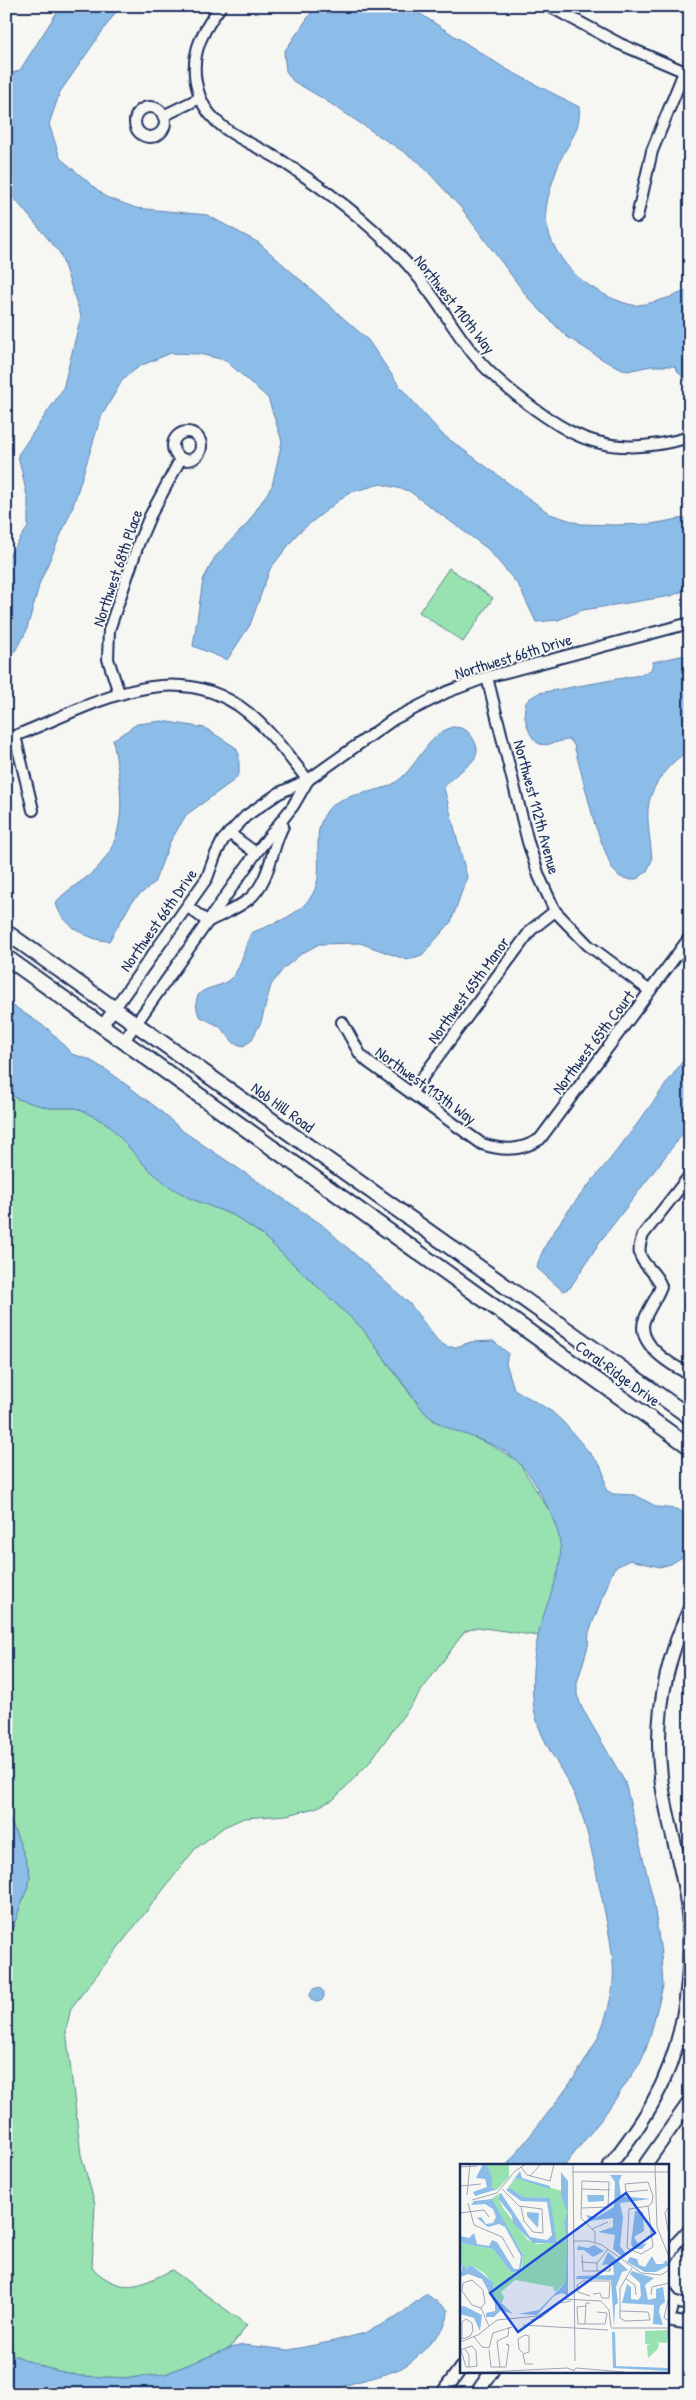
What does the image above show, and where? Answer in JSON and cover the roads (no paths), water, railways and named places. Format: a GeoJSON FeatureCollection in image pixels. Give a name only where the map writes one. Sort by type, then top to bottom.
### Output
{"type":"FeatureCollection","features":[{"type":"Feature","properties":{"kind":"main road","name":"Nob Hill Road"},"geometry":{"type":"LineString","coordinates":[[6,932],[538,1310]]}},
{"type":"Feature","properties":{"kind":"main road"},"geometry":{"type":"LineString","coordinates":[[6,958],[124,1042]]}},
{"type":"Feature","properties":{"kind":"main road","name":"Coral Ridge Drive"},"geometry":{"type":"LineString","coordinates":[[124,1042],[690,1447]]}},
{"type":"Feature","properties":{"kind":"main road","name":"Coral Ridge Drive"},"geometry":{"type":"LineString","coordinates":[[538,1310],[690,1417]]}},
{"type":"Feature","properties":{"kind":"street"},"geometry":{"type":"LineString","coordinates":[[163,116],[200,98],[195,63],[198,44],[206,26],[221,6]]}},
{"type":"Feature","properties":{"kind":"street"},"geometry":{"type":"LineString","coordinates":[[549,6],[605,36],[687,73],[652,151],[637,216]]}},
{"type":"Feature","properties":{"kind":"street","name":"Northwest 110th Way"},"geometry":{"type":"LineString","coordinates":[[200,98],[210,114],[222,126],[280,160],[319,186],[361,219],[397,254],[430,291],[480,362],[500,383],[567,430],[585,439],[608,446],[633,448],[662,446],[690,437]]}},
{"type":"Feature","properties":{"kind":"street","name":"Northwest 68th Place"},"geometry":{"type":"LineString","coordinates":[[119,693],[108,659],[109,630],[138,542],[181,458]]}},
{"type":"Feature","properties":{"kind":"street","name":"Northwest 66th Drive"},"geometry":{"type":"LineString","coordinates":[[102,1026],[188,907],[207,878],[215,856],[229,833],[246,816],[279,793],[308,780],[380,727],[447,692],[487,676],[690,624]]}},
{"type":"Feature","properties":{"kind":"street","name":"Northwest 112th Avenue"},"geometry":{"type":"LineString","coordinates":[[487,676],[528,842],[539,876],[555,911],[588,945],[650,991]]}},
{"type":"Feature","properties":{"kind":"street"},"geometry":{"type":"LineString","coordinates":[[32,810],[11,736],[119,693],[149,686],[178,684],[202,690],[228,700],[248,712],[267,731],[308,780]]}},
{"type":"Feature","properties":{"kind":"street","name":"Northwest 66th Drive"},"geometry":{"type":"LineString","coordinates":[[208,922],[248,900],[258,890],[267,870],[277,838],[308,780]]}},
{"type":"Feature","properties":{"kind":"street","name":"Northwest 66th Drive"},"geometry":{"type":"LineString","coordinates":[[124,1042],[256,853],[294,806]]}},
{"type":"Feature","properties":{"kind":"street"},"geometry":{"type":"LineString","coordinates":[[229,833],[256,853]]}},
{"type":"Feature","properties":{"kind":"street"},"geometry":{"type":"LineString","coordinates":[[188,907],[208,922]]}},
{"type":"Feature","properties":{"kind":"street","name":"Northwest 65th Manor"},"geometry":{"type":"LineString","coordinates":[[411,1093],[531,930],[555,911]]}},
{"type":"Feature","properties":{"kind":"street","name":"Northwest 65th Court"},"geometry":{"type":"LineString","coordinates":[[510,1149],[521,1149],[540,1139],[690,937]]}},
{"type":"Feature","properties":{"kind":"street","name":"Northwest 113th Way"},"geometry":{"type":"LineString","coordinates":[[342,1022],[360,1054],[411,1093],[482,1144],[495,1148],[510,1149]]}},
{"type":"Feature","properties":{"kind":"street"},"geometry":{"type":"LineString","coordinates":[[690,1175],[643,1235],[639,1244],[639,1252],[644,1264],[658,1278],[661,1286],[644,1322],[644,1334],[649,1344],[662,1357],[690,1374]]}},
{"type":"Feature","properties":{"kind":"street"},"geometry":{"type":"LineString","coordinates":[[611,2164],[653,2102],[666,2073],[677,2044],[690,1969],[689,1924],[683,1883],[661,1778],[658,1724],[664,1683],[676,1639],[690,1608]]}},
{"type":"Feature","properties":{"kind":"street"},"geometry":{"type":"LineString","coordinates":[[647,2164],[690,2101]]}},
{"type":"Feature","properties":{"kind":"street"},"geometry":{"type":"LineString","coordinates":[[668,2257],[677,2242],[690,2228]]}},
{"type":"Feature","properties":{"kind":"street"},"geometry":{"type":"LineString","coordinates":[[668,2318],[671,2314],[670,2297],[690,2306]]}},
{"type":"Feature","properties":{"kind":"street"},"geometry":{"type":"LineString","coordinates":[[668,2320],[690,2324]]}},
{"type":"Feature","properties":{"kind":"street"},"geometry":{"type":"LineString","coordinates":[[442,2394],[460,2369]]}},
{"type":"Feature","properties":{"kind":"street"},"geometry":{"type":"LineString","coordinates":[[476,2394],[491,2372]]}},
{"type":"Feature","properties":{"kind":"water"},"geometry":{"type":"Polygon","coordinates":[[[61,6],[120,6],[60,92],[49,124],[60,158],[106,197],[136,208],[207,215],[259,243],[368,340],[400,387],[442,434],[550,514],[581,524],[615,525],[651,524],[690,517],[690,588],[671,596],[583,610],[558,620],[536,622],[519,586],[488,549],[409,491],[381,484],[348,493],[298,533],[270,569],[250,625],[227,660],[193,646],[203,580],[215,557],[247,524],[272,486],[282,441],[268,398],[225,360],[199,354],[171,353],[140,366],[123,379],[101,417],[72,509],[40,582],[26,632],[15,651],[6,654],[6,560],[28,527],[28,500],[18,455],[63,389],[81,316],[60,253],[13,197],[6,193],[6,76],[20,70],[61,6]]]}},
{"type":"Feature","properties":{"kind":"water"},"geometry":{"type":"Polygon","coordinates":[[[316,6],[408,6],[506,69],[579,107],[576,129],[559,163],[548,198],[546,219],[551,240],[569,268],[584,282],[597,291],[622,302],[632,305],[644,304],[690,289],[690,387],[674,366],[651,366],[627,371],[605,361],[566,336],[529,299],[462,209],[419,162],[293,81],[286,71],[284,52],[316,6]]]}},
{"type":"Feature","properties":{"kind":"water"},"geometry":{"type":"Polygon","coordinates":[[[690,654],[690,750],[668,767],[657,783],[650,800],[648,815],[652,860],[647,871],[639,878],[631,880],[620,877],[612,869],[595,825],[574,745],[570,740],[543,745],[536,742],[530,733],[526,721],[526,704],[530,698],[539,693],[640,675],[651,670],[653,662],[690,654]]]}},
{"type":"Feature","properties":{"kind":"water"},"geometry":{"type":"Polygon","coordinates":[[[162,721],[205,728],[235,747],[239,754],[239,774],[233,781],[186,815],[170,842],[154,883],[133,900],[109,941],[93,938],[69,924],[58,910],[56,902],[100,865],[110,851],[116,836],[120,821],[121,805],[113,740],[137,724],[162,721]]]}},
{"type":"Feature","properties":{"kind":"water"},"geometry":{"type":"Polygon","coordinates":[[[452,727],[461,728],[468,732],[476,746],[477,753],[469,765],[449,781],[444,788],[467,877],[451,922],[422,955],[407,960],[360,943],[319,944],[301,954],[283,969],[271,985],[261,1022],[251,1041],[243,1046],[234,1043],[219,1026],[199,1016],[196,1005],[197,998],[201,993],[220,985],[233,976],[239,966],[251,933],[292,914],[309,899],[315,890],[318,878],[318,833],[320,824],[327,811],[333,805],[348,797],[393,784],[409,770],[435,738],[443,731],[452,727]]]}},
{"type":"Feature","properties":{"kind":"water"},"geometry":{"type":"Polygon","coordinates":[[[6,1001],[48,1029],[72,1054],[88,1059],[108,1071],[157,1108],[184,1132],[321,1224],[410,1304],[437,1340],[447,1347],[456,1347],[471,1342],[493,1341],[508,1353],[506,1363],[514,1389],[551,1411],[564,1423],[600,1465],[604,1475],[606,1490],[613,1494],[635,1495],[657,1507],[676,1509],[690,1516],[690,1545],[682,1557],[671,1564],[660,1567],[630,1560],[614,1568],[589,1632],[588,1646],[577,1683],[577,1695],[582,1708],[625,1782],[654,1904],[661,1954],[663,1986],[649,2040],[640,2063],[603,2117],[566,2164],[508,2164],[563,2094],[592,2049],[606,2016],[613,1982],[610,1938],[587,1832],[579,1806],[545,1741],[535,1714],[533,1668],[536,1647],[543,1617],[556,1577],[560,1553],[560,1540],[556,1527],[536,1485],[522,1466],[507,1453],[496,1446],[447,1427],[425,1413],[362,1328],[260,1233],[233,1215],[189,1198],[169,1186],[147,1168],[109,1125],[93,1116],[76,1108],[50,1108],[37,1105],[18,1099],[6,1092],[6,1001]]]}},
{"type":"Feature","properties":{"kind":"water"},"geometry":{"type":"Polygon","coordinates":[[[690,1051],[690,1124],[599,1243],[570,1288],[563,1291],[537,1268],[541,1254],[559,1223],[627,1137],[690,1051]]]}},
{"type":"Feature","properties":{"kind":"water"},"geometry":{"type":"Polygon","coordinates":[[[6,1813],[21,1845],[30,1878],[15,1922],[6,1940],[6,1813]]]}},
{"type":"Feature","properties":{"kind":"water"},"geometry":{"type":"Polygon","coordinates":[[[317,1988],[322,1990],[324,1995],[322,2000],[317,2002],[312,2000],[310,1995],[312,1990],[317,1988]]]}},
{"type":"Feature","properties":{"kind":"water"},"geometry":{"type":"Polygon","coordinates":[[[426,2294],[448,2310],[444,2326],[425,2349],[400,2369],[352,2383],[328,2394],[6,2394],[6,2352],[46,2368],[80,2376],[129,2378],[165,2374],[230,2348],[243,2345],[289,2350],[365,2333],[397,2317],[426,2294]]]}}]}
